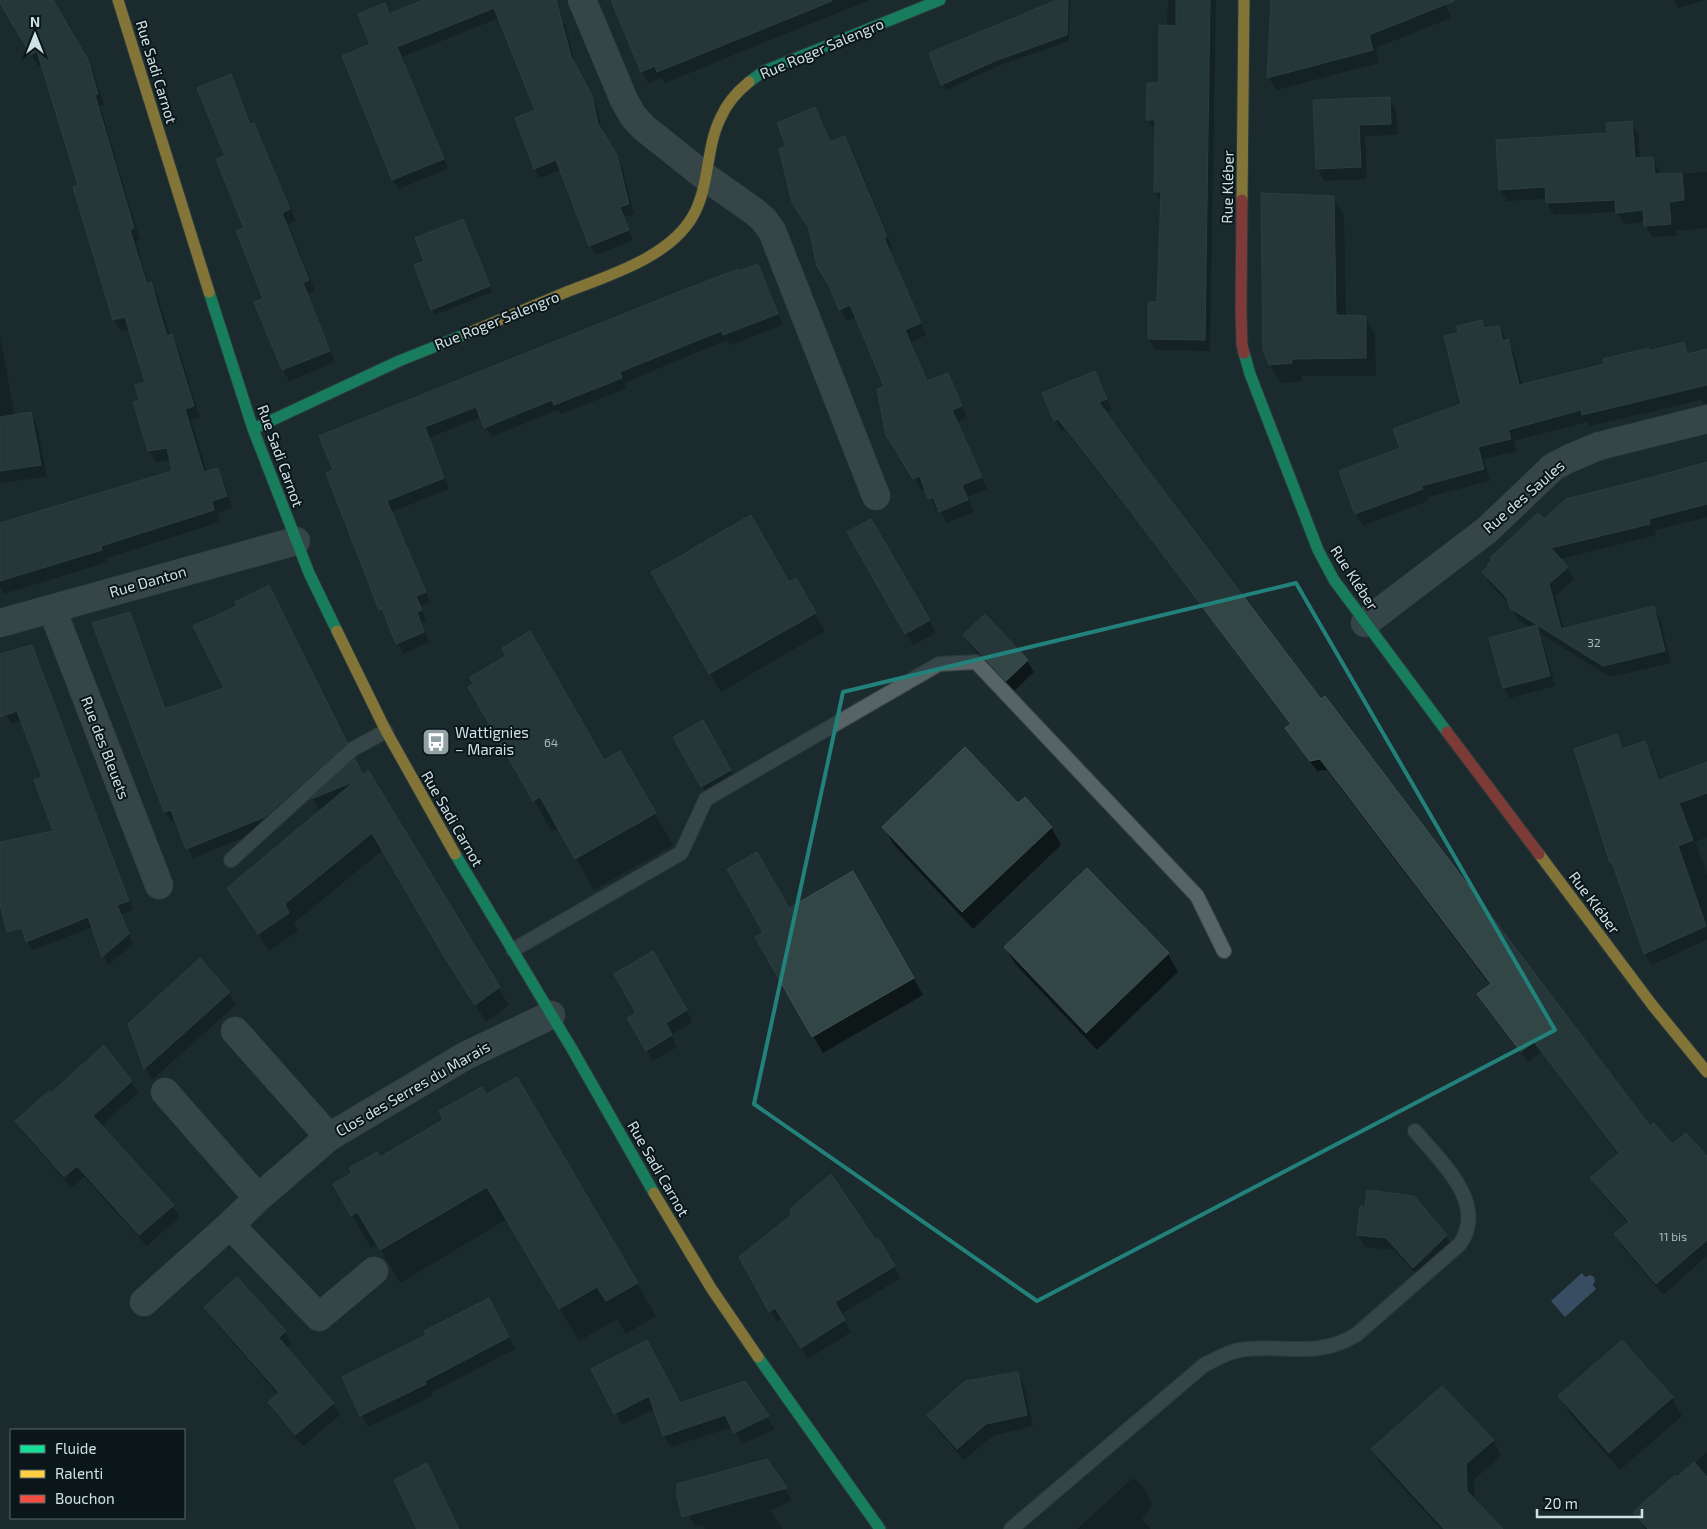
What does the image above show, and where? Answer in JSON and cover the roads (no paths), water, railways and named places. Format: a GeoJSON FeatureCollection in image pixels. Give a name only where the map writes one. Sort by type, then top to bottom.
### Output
{"type":"FeatureCollection","features":[{"type":"Feature","properties":{"kind":"street","name":"Rue Sadi Carnot"},"geometry":{"type":"LineString","coordinates":[[118,0],[253,429],[309,573],[386,731],[466,874],[513,950],[711,1288],[880,1529]]}},
{"type":"Feature","properties":{"kind":"street"},"geometry":{"type":"LineString","coordinates":[[582,0],[624,100],[633,116],[643,127],[707,178],[755,212],[772,231],[876,496]]}},
{"type":"Feature","properties":{"kind":"street","name":"Rue Roger Salengro"},"geometry":{"type":"LineString","coordinates":[[253,429],[399,361],[650,256],[672,241],[691,220],[700,203],[720,120],[738,92],[750,80],[764,71],[940,0]]}},
{"type":"Feature","properties":{"kind":"street","name":"Rue Kléber"},"geometry":{"type":"LineString","coordinates":[[1244,0],[1242,345],[1250,374],[1318,550],[1334,580],[1365,623],[1648,999],[1707,1072]]}},
{"type":"Feature","properties":{"kind":"street","name":"Rue des Saules"},"geometry":{"type":"LineString","coordinates":[[1365,623],[1487,530],[1553,467],[1599,446],[1707,419]]}},
{"type":"Feature","properties":{"kind":"street","name":"Rue Danton"},"geometry":{"type":"LineString","coordinates":[[0,623],[296,541]]}},
{"type":"Feature","properties":{"kind":"street","name":"Rue des Bleuets"},"geometry":{"type":"LineString","coordinates":[[52,609],[159,885]]}},
{"type":"Feature","properties":{"kind":"street","name":"Clos des Serres du Marais"},"geometry":{"type":"LineString","coordinates":[[144,1302],[258,1198],[329,1137],[465,1056],[551,1015]]}},
{"type":"Feature","properties":{"kind":"street","name":"Clos des Serres du Marais"},"geometry":{"type":"LineString","coordinates":[[235,1031],[329,1137]]}},
{"type":"Feature","properties":{"kind":"street"},"geometry":{"type":"LineString","coordinates":[[165,1092],[258,1198]]}},
{"type":"Feature","properties":{"kind":"street"},"geometry":{"type":"LineString","coordinates":[[230,1225],[319,1317],[374,1271]]}},
{"type":"Feature","properties":{"kind":"lane"},"geometry":{"type":"LineString","coordinates":[[513,950],[681,853],[706,799],[939,664],[976,662],[1197,896],[1224,950]]}},
{"type":"Feature","properties":{"kind":"lane"},"geometry":{"type":"LineString","coordinates":[[231,860],[353,749],[386,731]]}},
{"type":"Feature","properties":{"kind":"lane"},"geometry":{"type":"LineString","coordinates":[[1011,1529],[1204,1365],[1230,1352],[1248,1349],[1308,1350],[1343,1343],[1356,1335],[1460,1244],[1467,1235],[1468,1209],[1466,1197],[1459,1184],[1415,1131]]}},
{"type":"Feature","properties":{"kind":"water"},"geometry":{"type":"Polygon","coordinates":[[[1582,1273],[1585,1277],[1590,1275],[1594,1277],[1593,1285],[1596,1289],[1565,1317],[1551,1301],[1582,1273]]]}},
{"type":"Feature","properties":{"kind":"place","name":"Wattignies – Marais"},"geometry":{"type":"Point","coordinates":[436,742]}}]}
